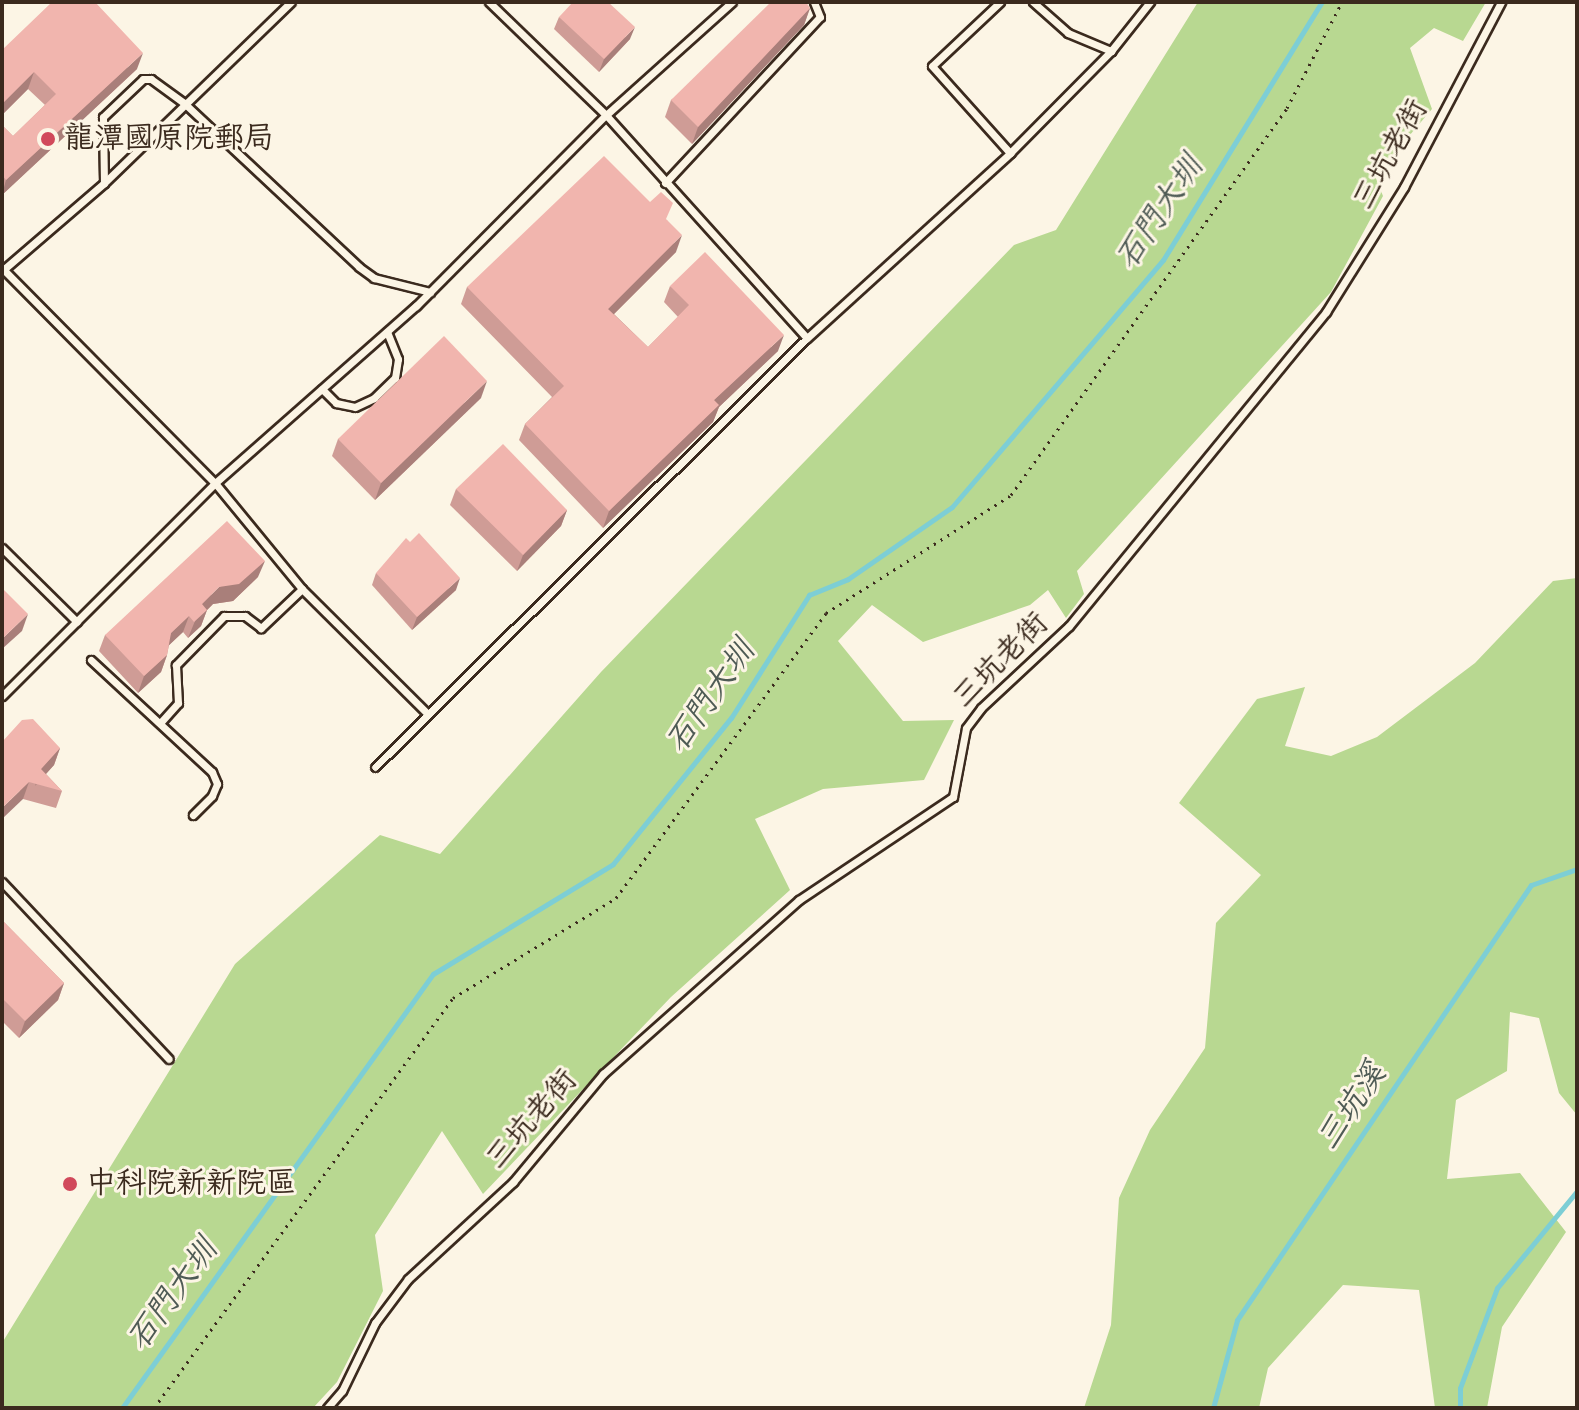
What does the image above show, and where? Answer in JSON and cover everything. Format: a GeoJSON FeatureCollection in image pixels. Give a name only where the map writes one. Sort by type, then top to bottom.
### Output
{"type":"FeatureCollection","features":[{"type":"Feature","properties":{"kind":"lane"},"geometry":{"type":"LineString","coordinates":[[291,2],[104,183],[2,270],[215,483],[302,589],[428,714]]}},
{"type":"Feature","properties":{"kind":"lane"},"geometry":{"type":"LineString","coordinates":[[489,2],[606,115],[807,338]]}},
{"type":"Feature","properties":{"kind":"lane"},"geometry":{"type":"LineString","coordinates":[[2,696],[215,483],[430,292],[606,115],[732,2]]}},
{"type":"Feature","properties":{"kind":"lane"},"geometry":{"type":"LineString","coordinates":[[665,183],[820,17],[814,2]]}},
{"type":"Feature","properties":{"kind":"lane"},"geometry":{"type":"LineString","coordinates":[[1000,2],[932,66],[1010,153]]}},
{"type":"Feature","properties":{"kind":"lane"},"geometry":{"type":"LineString","coordinates":[[1033,2],[1068,33],[1111,51]]}},
{"type":"Feature","properties":{"kind":"lane"},"geometry":{"type":"LineString","coordinates":[[375,767],[807,338],[1010,153],[1111,51],[1150,2]]}},
{"type":"Feature","properties":{"kind":"lane","name":"三坑老街"},"geometry":{"type":"LineString","coordinates":[[327,1408],[342,1391],[375,1323],[408,1279],[513,1182],[603,1074],[799,900],[953,797],[966,728],[981,708],[1069,626],[1326,312],[1404,187],[1501,2]]}},
{"type":"Feature","properties":{"kind":"lane"},"geometry":{"type":"LineString","coordinates":[[104,183],[105,113],[143,79],[159,82],[359,267],[374,278],[430,292]]}},
{"type":"Feature","properties":{"kind":"lane"},"geometry":{"type":"LineString","coordinates":[[322,389],[336,403],[355,407],[374,398],[395,378],[398,359],[387,332]]}},
{"type":"Feature","properties":{"kind":"lane"},"geometry":{"type":"LineString","coordinates":[[2,548],[77,622]]}},
{"type":"Feature","properties":{"kind":"lane"},"geometry":{"type":"LineString","coordinates":[[160,723],[178,703],[176,665],[224,616],[245,616],[261,628],[302,589]]}},
{"type":"Feature","properties":{"kind":"lane"},"geometry":{"type":"LineString","coordinates":[[91,660],[212,772],[217,784],[193,815]]}},
{"type":"Feature","properties":{"kind":"lane"},"geometry":{"type":"LineString","coordinates":[[2,882],[169,1059]]}},
{"type":"Feature","properties":{"kind":"path"},"geometry":{"type":"LineString","coordinates":[[154,1408],[453,998],[616,898],[826,613],[1011,495],[1287,108],[1342,2]]}},
{"type":"Feature","properties":{"kind":"green space"},"geometry":{"type":"Polygon","coordinates":[[[1198,2],[1486,2],[1463,41],[1434,28],[1410,48],[1432,109],[1375,176],[1383,196],[1331,292],[1077,571],[1084,594],[1066,618],[1048,590],[1030,605],[923,642],[872,605],[838,641],[903,721],[954,720],[924,780],[823,789],[755,819],[790,890],[671,997],[483,1194],[442,1131],[375,1235],[383,1291],[337,1382],[313,1408],[2,1408],[2,1343],[235,964],[380,835],[440,854],[601,672],[1014,245],[1056,230],[1198,2]]]}},
{"type":"Feature","properties":{"kind":"green space"},"geometry":{"type":"Polygon","coordinates":[[[1577,578],[1577,1115],[1559,1093],[1539,1018],[1510,1012],[1507,1071],[1456,1100],[1447,1179],[1520,1173],[1566,1232],[1502,1327],[1487,1408],[1435,1408],[1419,1290],[1343,1285],[1268,1368],[1259,1408],[1084,1408],[1111,1325],[1119,1198],[1150,1130],[1205,1048],[1216,923],[1261,875],[1179,803],[1257,699],[1305,687],[1285,746],[1331,756],[1377,737],[1475,663],[1553,581],[1577,578]]]}},
{"type":"Feature","properties":{"kind":"building"},"geometry":{"type":"Polygon","coordinates":[[[52,2],[95,2],[143,53],[6,180],[2,175],[2,125],[13,136],[56,94],[34,72],[2,104],[2,50],[52,2]]]}},
{"type":"Feature","properties":{"kind":"building"},"geometry":{"type":"Polygon","coordinates":[[[573,2],[608,2],[635,27],[604,59],[559,17],[573,2]]]}},
{"type":"Feature","properties":{"kind":"building"},"geometry":{"type":"Polygon","coordinates":[[[771,2],[806,2],[810,8],[698,127],[671,100],[771,2]]]}},
{"type":"Feature","properties":{"kind":"building"},"geometry":{"type":"Polygon","coordinates":[[[604,156],[650,202],[661,192],[673,203],[666,219],[682,235],[608,309],[648,347],[689,305],[670,286],[705,252],[784,335],[714,400],[719,405],[609,511],[525,424],[564,386],[467,287],[604,156]]]}},
{"type":"Feature","properties":{"kind":"building"},"geometry":{"type":"Polygon","coordinates":[[[444,336],[487,381],[381,483],[338,439],[444,336]]]}},
{"type":"Feature","properties":{"kind":"building"},"geometry":{"type":"Polygon","coordinates":[[[503,444],[567,510],[523,555],[456,489],[503,444]]]}},
{"type":"Feature","properties":{"kind":"building"},"geometry":{"type":"Polygon","coordinates":[[[227,521],[265,561],[239,584],[219,587],[202,604],[207,610],[194,622],[189,616],[171,633],[167,655],[144,676],[105,635],[227,521]]]}},
{"type":"Feature","properties":{"kind":"building"},"geometry":{"type":"Polygon","coordinates":[[[419,533],[460,578],[417,617],[376,573],[406,538],[410,542],[419,533]]]}},
{"type":"Feature","properties":{"kind":"building"},"geometry":{"type":"Polygon","coordinates":[[[2,588],[28,614],[2,639],[2,588]]]}},
{"type":"Feature","properties":{"kind":"building"},"geometry":{"type":"Polygon","coordinates":[[[33,719],[60,748],[41,769],[62,791],[29,782],[2,808],[2,742],[22,720],[33,719]]]}},
{"type":"Feature","properties":{"kind":"building"},"geometry":{"type":"Polygon","coordinates":[[[2,920],[64,983],[25,1021],[2,998],[2,920]]]}},
{"type":"Feature","properties":{"kind":"waterway","name":"石門大圳"},"geometry":{"type":"LineString","coordinates":[[122,1408],[433,974],[613,864],[731,718],[809,595],[848,579],[952,507],[1163,260],[1322,2]]}},
{"type":"Feature","properties":{"kind":"waterway","name":"三坑溪"},"geometry":{"type":"LineString","coordinates":[[1213,1408],[1237,1320],[1531,885],[1577,869]]}},
{"type":"Feature","properties":{"kind":"waterway"},"geometry":{"type":"LineString","coordinates":[[1460,1408],[1460,1388],[1497,1288],[1577,1191]]}},
{"type":"Feature","properties":{"kind":"place","name":"龍潭國原院郵局"},"geometry":{"type":"Point","coordinates":[48,139]}},
{"type":"Feature","properties":{"kind":"place","name":"中科院新新院區"},"geometry":{"type":"Point","coordinates":[70,1184]}}]}
